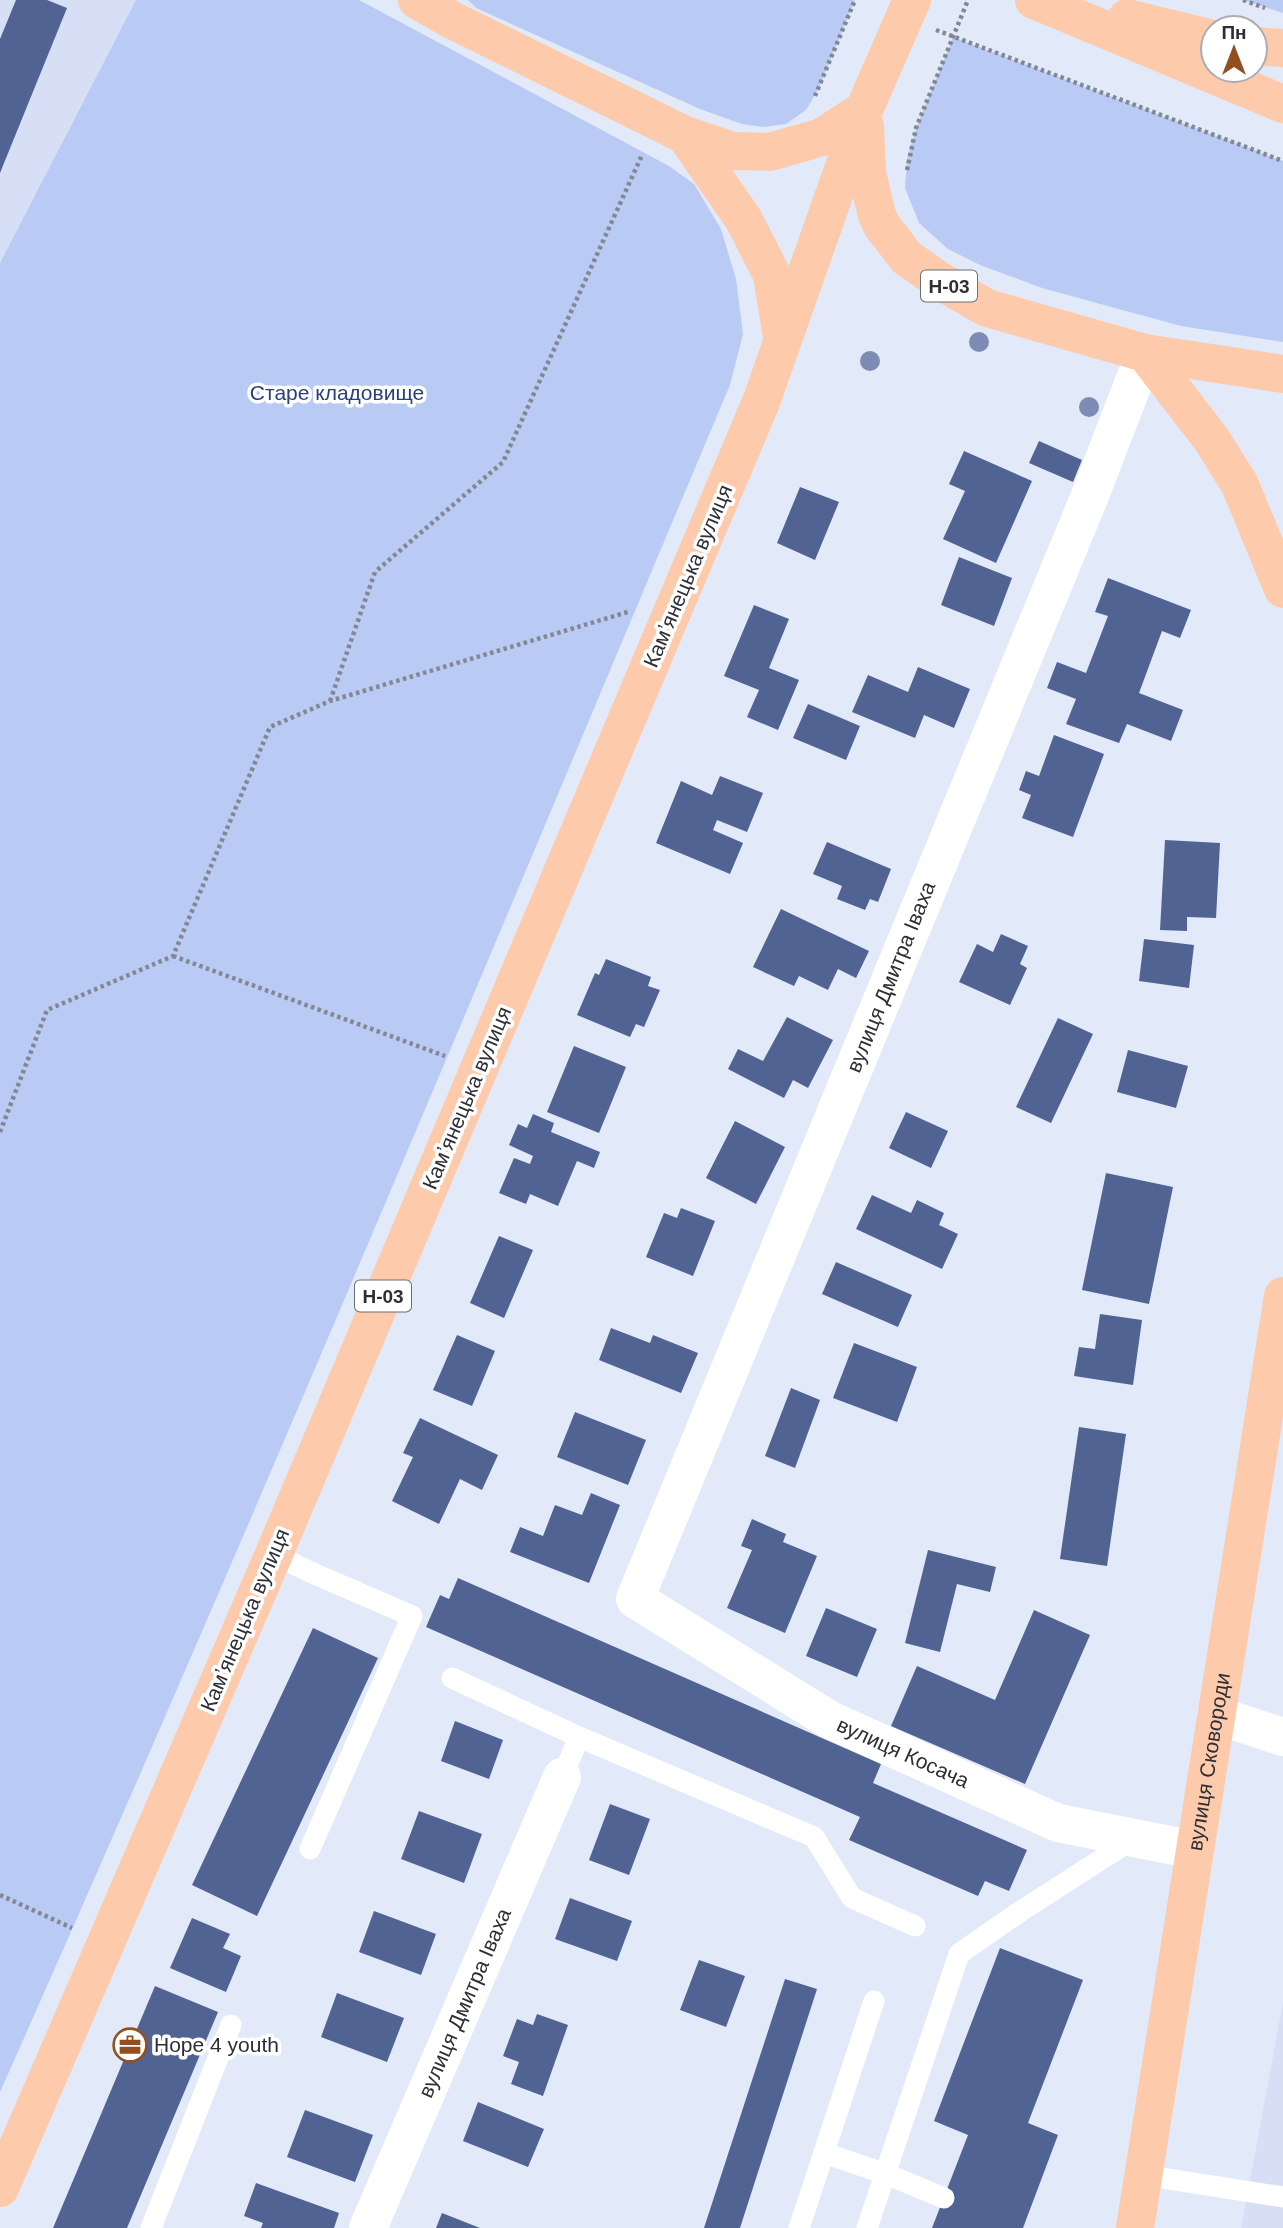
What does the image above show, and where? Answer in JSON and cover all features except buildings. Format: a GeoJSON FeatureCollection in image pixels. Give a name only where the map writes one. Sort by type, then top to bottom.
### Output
{"type":"FeatureCollection","features":[{"type":"Feature","properties":{"kind":"main road"},"geometry":{"type":"LineString","coordinates":[[417,0],[444,10],[685,135],[733,151],[770,152],[822,137],[866,106]]}},
{"type":"Feature","properties":{"kind":"main road"},"geometry":{"type":"LineString","coordinates":[[1034,0],[1283,104]]}},
{"type":"Feature","properties":{"kind":"main road"},"geometry":{"type":"LineString","coordinates":[[1054,0],[1199,36]]}},
{"type":"Feature","properties":{"kind":"main road","name":"Камʼянецька вулиця"},"geometry":{"type":"LineString","coordinates":[[0,2188],[274,1554],[756,415],[866,106],[920,14]]}},
{"type":"Feature","properties":{"kind":"main road","name":"Н-03"},"geometry":{"type":"LineString","coordinates":[[866,106],[867,173],[877,215],[890,238],[907,258],[987,308],[1145,353]]}},
{"type":"Feature","properties":{"kind":"main road"},"geometry":{"type":"LineString","coordinates":[[685,135],[744,220],[772,275],[782,343]]}},
{"type":"Feature","properties":{"kind":"main road"},"geometry":{"type":"LineString","coordinates":[[1145,353],[1283,374]]}},
{"type":"Feature","properties":{"kind":"main road"},"geometry":{"type":"LineString","coordinates":[[1145,353],[1212,440],[1240,485],[1272,526],[1283,589]]}},
{"type":"Feature","properties":{"kind":"main road","name":"вулиця Сковороди"},"geometry":{"type":"LineString","coordinates":[[1135,2228],[1283,1296]]}},
{"type":"Feature","properties":{"kind":"street","name":"вулиця Дмитра Іваха"},"geometry":{"type":"LineString","coordinates":[[635,1600],[1078,523],[1145,353]]}},
{"type":"Feature","properties":{"kind":"street","name":"вулиця Косача"},"geometry":{"type":"LineString","coordinates":[[635,1600],[828,1718],[1058,1823],[1195,1850]]}},
{"type":"Feature","properties":{"kind":"street"},"geometry":{"type":"LineString","coordinates":[[1216,1715],[1283,1737]]}},
{"type":"Feature","properties":{"kind":"street","name":"вулиця Дмитра Іваха"},"geometry":{"type":"LineString","coordinates":[[368,2228],[562,1777]]}},
{"type":"Feature","properties":{"kind":"lane"},"geometry":{"type":"LineString","coordinates":[[274,1554],[308,1572],[412,1616],[310,1849]]}},
{"type":"Feature","properties":{"kind":"lane"},"geometry":{"type":"LineString","coordinates":[[452,1678],[579,1737],[814,1837],[852,1898],[915,1926]]}},
{"type":"Feature","properties":{"kind":"lane"},"geometry":{"type":"LineString","coordinates":[[562,1777],[579,1737]]}},
{"type":"Feature","properties":{"kind":"lane"},"geometry":{"type":"LineString","coordinates":[[867,2228],[959,1954],[1021,1910],[1133,1839]]}},
{"type":"Feature","properties":{"kind":"lane"},"geometry":{"type":"LineString","coordinates":[[799,2228],[874,2001]]}},
{"type":"Feature","properties":{"kind":"lane"},"geometry":{"type":"LineString","coordinates":[[151,2228],[232,2025]]}},
{"type":"Feature","properties":{"kind":"lane"},"geometry":{"type":"LineString","coordinates":[[824,2153],[886,2174],[944,2198]]}},
{"type":"Feature","properties":{"kind":"lane"},"geometry":{"type":"LineString","coordinates":[[1143,2175],[1283,2197]]}},
{"type":"Feature","properties":{"kind":"path"},"geometry":{"type":"LineString","coordinates":[[819,88],[855,0]]}},
{"type":"Feature","properties":{"kind":"path"},"geometry":{"type":"LineString","coordinates":[[906,179],[907,159],[916,128],[968,0]]}},
{"type":"Feature","properties":{"kind":"path"},"geometry":{"type":"LineString","coordinates":[[920,14],[953,37],[1283,161]]}},
{"type":"Feature","properties":{"kind":"path"},"geometry":{"type":"LineString","coordinates":[[330,701],[375,572],[503,461],[644,152]]}},
{"type":"Feature","properties":{"kind":"path"},"geometry":{"type":"LineString","coordinates":[[173,956],[270,727],[330,701],[635,610]]}},
{"type":"Feature","properties":{"kind":"path"},"geometry":{"type":"LineString","coordinates":[[0,1132],[47,1010],[173,956],[447,1057]]}},
{"type":"Feature","properties":{"kind":"path"},"geometry":{"type":"LineString","coordinates":[[0,1895],[73,1929]]}},
{"type":"Feature","properties":{"kind":"shaded area"},"geometry":{"type":"Polygon","coordinates":[[[0,0],[136,0],[0,263],[0,0]]]}},
{"type":"Feature","properties":{"kind":"shaded area"},"geometry":{"type":"Polygon","coordinates":[[[1283,2002],[1283,2228],[1241,2228],[1243,2219],[1283,2002]]]}},
{"type":"Feature","properties":{"kind":"green space","name":"Старе кладовище"},"geometry":{"type":"Polygon","coordinates":[[[136,0],[359,0],[669,166],[694,184],[721,229],[736,279],[743,334],[730,385],[460,1027],[187,1667],[0,2092],[0,263],[136,0]]]}},
{"type":"Feature","properties":{"kind":"green space"},"geometry":{"type":"Polygon","coordinates":[[[468,0],[855,0],[819,88],[806,110],[786,124],[763,127],[742,124],[700,109],[476,8],[468,0]]]}},
{"type":"Feature","properties":{"kind":"green space"},"geometry":{"type":"Polygon","coordinates":[[[1243,0],[1283,0],[1283,13],[1243,0]]]}},
{"type":"Feature","properties":{"kind":"green space"},"geometry":{"type":"Polygon","coordinates":[[[953,37],[1283,161],[1283,342],[1181,326],[1042,288],[980,265],[948,249],[919,223],[905,188],[907,159],[916,128],[953,37]]]}},
{"type":"Feature","properties":{"kind":"place","name":"Hope 4 youth"},"geometry":{"type":"Point","coordinates":[130,2045]}}]}
